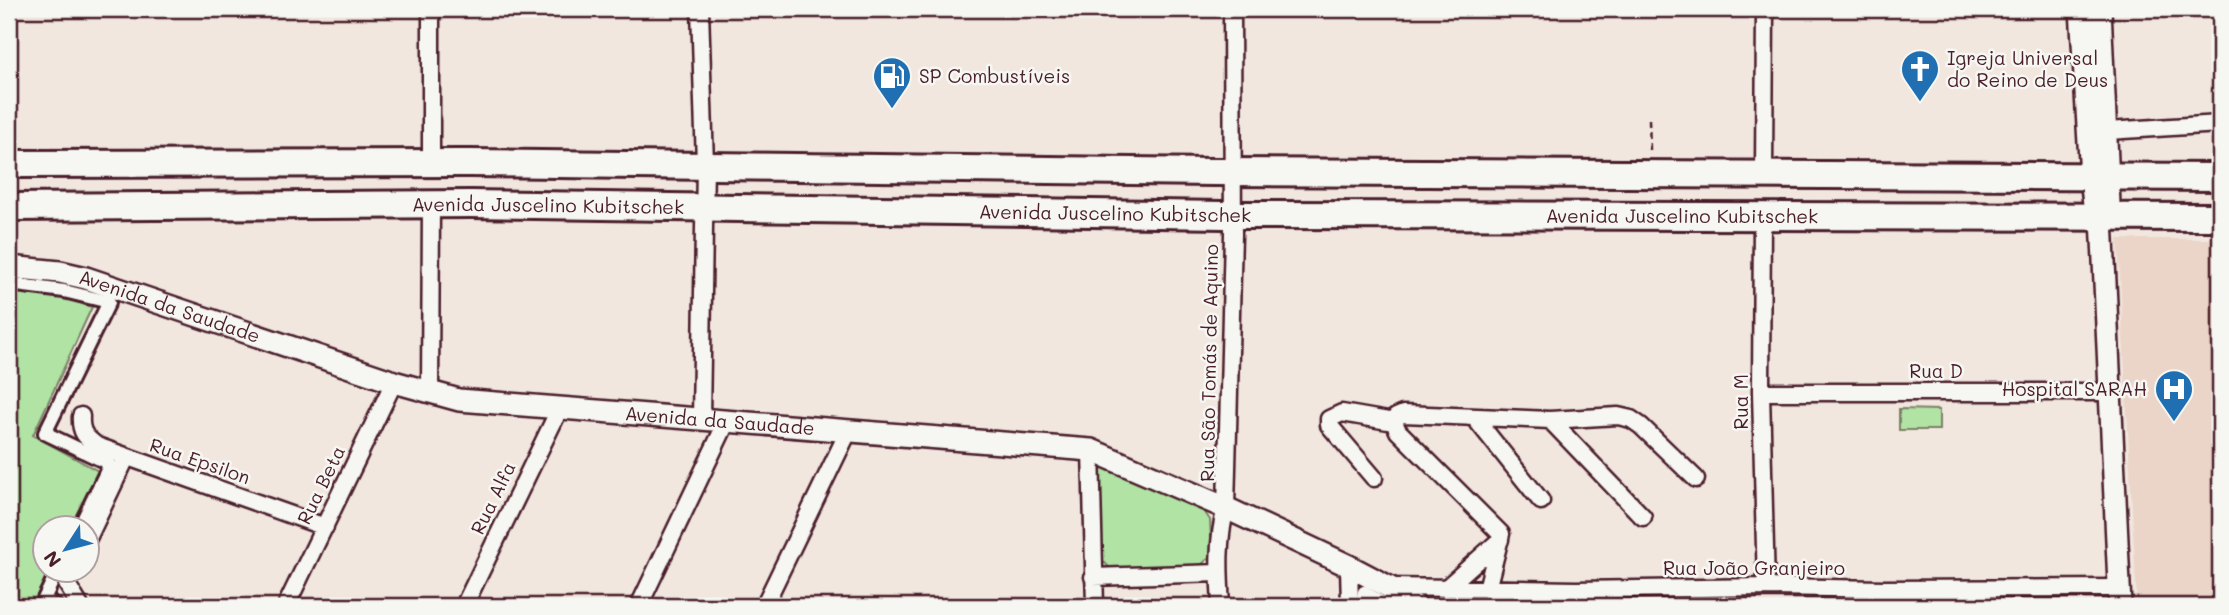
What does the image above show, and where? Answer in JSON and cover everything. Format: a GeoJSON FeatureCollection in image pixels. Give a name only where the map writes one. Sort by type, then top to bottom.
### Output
{"type":"FeatureCollection","features":[{"type":"Feature","properties":{"kind":"main road"},"geometry":{"type":"LineString","coordinates":[[9,164],[705,164],[1233,172],[2220,177]]}},
{"type":"Feature","properties":{"kind":"main road","name":"Avenida Juscelino Kubitschek"},"geometry":{"type":"LineString","coordinates":[[9,207],[471,204],[1233,215],[2220,217]]}},
{"type":"Feature","properties":{"kind":"street"},"geometry":{"type":"LineString","coordinates":[[431,9],[431,163]]}},
{"type":"Feature","properties":{"kind":"street"},"geometry":{"type":"LineString","coordinates":[[700,9],[705,164],[701,419]]}},
{"type":"Feature","properties":{"kind":"street","name":"Rua São Tomás de Aquino"},"geometry":{"type":"LineString","coordinates":[[1221,606],[1219,573],[1221,526],[1226,508],[1233,215],[1232,9]]}},
{"type":"Feature","properties":{"kind":"street"},"geometry":{"type":"LineString","coordinates":[[1764,173],[1765,9]]}},
{"type":"Feature","properties":{"kind":"street"},"geometry":{"type":"LineString","coordinates":[[2081,9],[2099,177],[2109,204],[2102,218],[2119,597]]}},
{"type":"Feature","properties":{"kind":"street"},"geometry":{"type":"LineString","coordinates":[[2099,9],[2107,131],[2099,177]]}},
{"type":"Feature","properties":{"kind":"street"},"geometry":{"type":"LineString","coordinates":[[2107,131],[2220,124]]}},
{"type":"Feature","properties":{"kind":"street"},"geometry":{"type":"LineString","coordinates":[[430,393],[431,206]]}},
{"type":"Feature","properties":{"kind":"street","name":"Rua M"},"geometry":{"type":"LineString","coordinates":[[1762,217],[1761,392],[1766,587]]}},
{"type":"Feature","properties":{"kind":"street","name":"Avenida da Saudade"},"geometry":{"type":"LineString","coordinates":[[9,267],[60,272],[86,278],[394,382],[459,400],[1091,450],[1226,508],[1349,566],[1389,597],[1415,606]]}},
{"type":"Feature","properties":{"kind":"street"},"geometry":{"type":"LineString","coordinates":[[9,284],[64,291],[109,302],[45,433],[110,464],[85,514]]}},
{"type":"Feature","properties":{"kind":"street","name":"Rua Beta"},"geometry":{"type":"LineString","coordinates":[[286,606],[394,382]]}},
{"type":"Feature","properties":{"kind":"street","name":"Rua D"},"geometry":{"type":"LineString","coordinates":[[1761,392],[2110,392]]}},
{"type":"Feature","properties":{"kind":"street","name":"Rua Alfa"},"geometry":{"type":"LineString","coordinates":[[464,606],[560,408]]}},
{"type":"Feature","properties":{"kind":"street"},"geometry":{"type":"LineString","coordinates":[[1374,478],[1329,425],[1329,419],[1342,413],[1394,422]]}},
{"type":"Feature","properties":{"kind":"street"},"geometry":{"type":"LineString","coordinates":[[1394,422],[1396,417],[1403,414],[1550,420],[1618,416],[1631,419],[1696,479]]}},
{"type":"Feature","properties":{"kind":"street","name":"Rua Epsilon"},"geometry":{"type":"LineString","coordinates":[[81,416],[80,428],[87,439],[126,458],[325,527]]}},
{"type":"Feature","properties":{"kind":"street"},"geometry":{"type":"LineString","coordinates":[[1474,417],[1541,501]]}},
{"type":"Feature","properties":{"kind":"street"},"geometry":{"type":"LineString","coordinates":[[1550,420],[1643,517]]}},
{"type":"Feature","properties":{"kind":"street"},"geometry":{"type":"LineString","coordinates":[[639,606],[727,421]]}},
{"type":"Feature","properties":{"kind":"street"},"geometry":{"type":"LineString","coordinates":[[1394,422],[1398,431],[1501,534],[1487,589]]}},
{"type":"Feature","properties":{"kind":"street"},"geometry":{"type":"LineString","coordinates":[[764,606],[849,430]]}},
{"type":"Feature","properties":{"kind":"street"},"geometry":{"type":"LineString","coordinates":[[1091,450],[1095,606]]}},
{"type":"Feature","properties":{"kind":"street"},"geometry":{"type":"LineString","coordinates":[[99,514],[126,458]]}},
{"type":"Feature","properties":{"kind":"street"},"geometry":{"type":"LineString","coordinates":[[1445,589],[1500,540]]}},
{"type":"Feature","properties":{"kind":"street"},"geometry":{"type":"LineString","coordinates":[[1349,566],[1350,606]]}},
{"type":"Feature","properties":{"kind":"street"},"geometry":{"type":"LineString","coordinates":[[1093,577],[1219,573]]}},
{"type":"Feature","properties":{"kind":"street"},"geometry":{"type":"LineString","coordinates":[[51,584],[44,599],[56,606]]}},
{"type":"Feature","properties":{"kind":"street"},"geometry":{"type":"LineString","coordinates":[[67,584],[80,606]]}},
{"type":"Feature","properties":{"kind":"street","name":"Rua João Granjeiro"},"geometry":{"type":"LineString","coordinates":[[1389,597],[1445,589],[1766,587],[2119,597]]}},
{"type":"Feature","properties":{"kind":"street"},"geometry":{"type":"LineString","coordinates":[[1362,606],[1364,592],[1389,597]]}},
{"type":"Feature","properties":{"kind":"path"},"geometry":{"type":"LineString","coordinates":[[1649,119],[1650,150]]}},
{"type":"Feature","properties":{"kind":"shaded area","name":"Hospital SARAH"},"geometry":{"type":"Polygon","coordinates":[[[2118,239],[2220,239],[2220,606],[2137,606],[2118,239]]]}},
{"type":"Feature","properties":{"kind":"green space"},"geometry":{"type":"Polygon","coordinates":[[[9,292],[54,295],[92,307],[33,435],[98,471],[76,514],[32,514],[32,584],[43,584],[37,598],[41,606],[9,606],[9,292]]]}},
{"type":"Feature","properties":{"kind":"green space"},"geometry":{"type":"Polygon","coordinates":[[[1899,409],[1939,410],[1939,430],[1899,430],[1899,409]]]}},
{"type":"Feature","properties":{"kind":"green space"},"geometry":{"type":"Polygon","coordinates":[[[1108,463],[1202,508],[1210,520],[1212,555],[1201,565],[1110,568],[1103,561],[1100,469],[1108,463]]]}},
{"type":"Feature","properties":{"kind":"place","name":"Igreja Universal do Reino de Deus"},"geometry":{"type":"Point","coordinates":[1920,103]}},
{"type":"Feature","properties":{"kind":"place","name":"SP Combustíveis"},"geometry":{"type":"Point","coordinates":[892,110]}},
{"type":"Feature","properties":{"kind":"place","name":"Hospital SARAH"},"geometry":{"type":"Point","coordinates":[2174,423]}}]}
